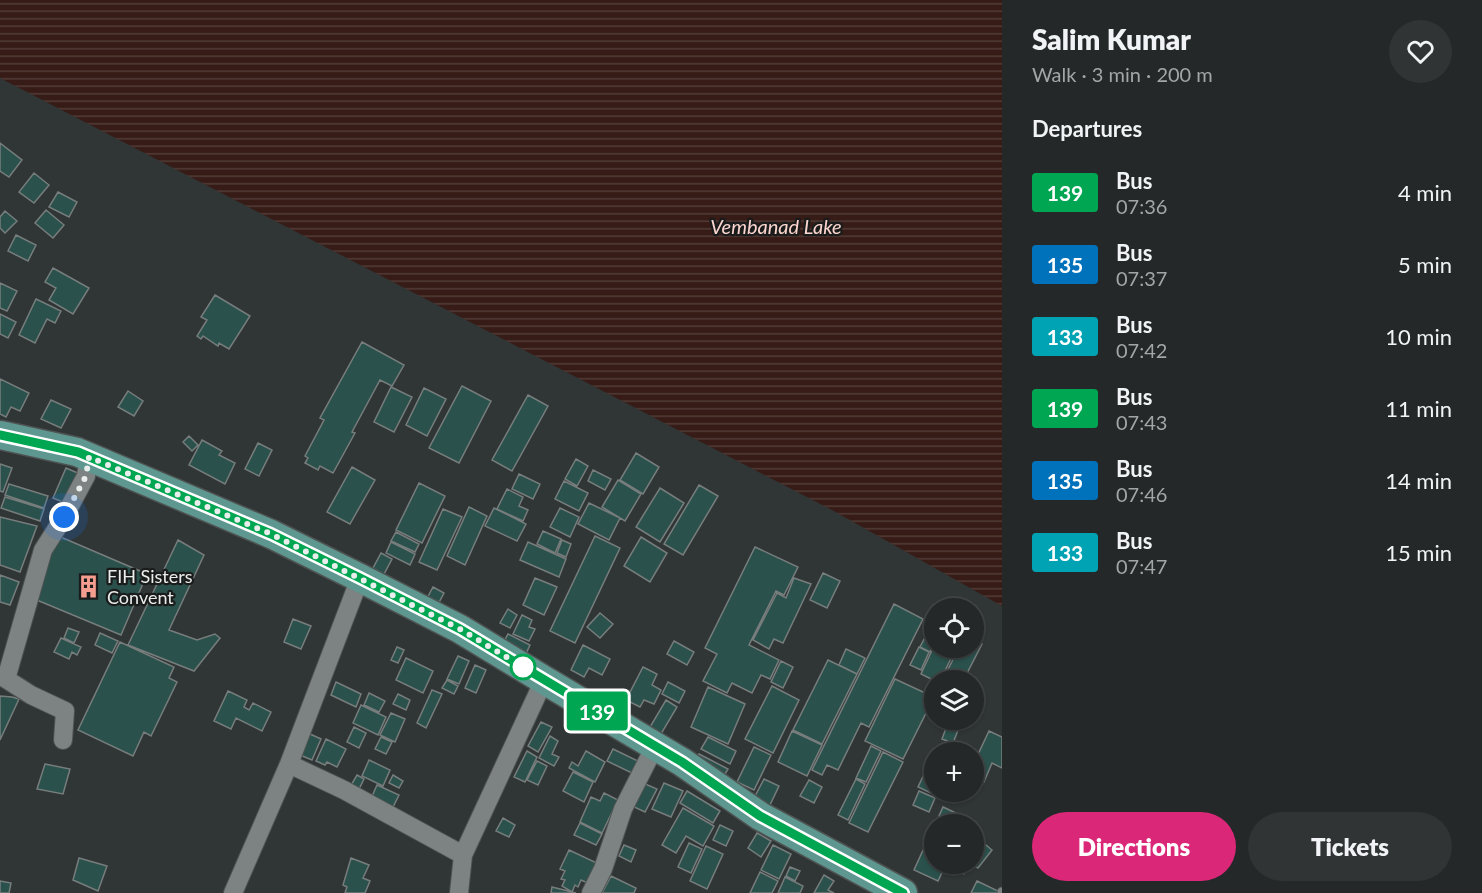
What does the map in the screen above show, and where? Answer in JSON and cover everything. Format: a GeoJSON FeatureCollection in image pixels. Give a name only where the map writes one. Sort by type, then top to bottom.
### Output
{"type":"FeatureCollection","features":[{"type":"Feature","properties":{"kind":"main road"},"geometry":{"type":"LineString","coordinates":[[0,435],[78,452],[271,534],[360,578],[460,629],[682,762],[760,816],[903,893]]}},
{"type":"Feature","properties":{"kind":"street"},"geometry":{"type":"LineString","coordinates":[[63,740],[64,711],[31,695],[6,679],[43,550],[86,476],[89,457]]}},
{"type":"Feature","properties":{"kind":"street"},"geometry":{"type":"LineString","coordinates":[[232,893],[289,764],[360,578]]}},
{"type":"Feature","properties":{"kind":"street"},"geometry":{"type":"LineString","coordinates":[[459,893],[463,855],[544,680]]}},
{"type":"Feature","properties":{"kind":"street"},"geometry":{"type":"LineString","coordinates":[[591,893],[603,868],[623,810],[655,746]]}},
{"type":"Feature","properties":{"kind":"street"},"geometry":{"type":"LineString","coordinates":[[289,764],[344,790],[463,855]]}},
{"type":"Feature","properties":{"kind":"water","name":"Vembanad Lake"},"geometry":{"type":"Polygon","coordinates":[[[0,0],[1002,0],[1002,606],[832,510],[0,78],[0,0]]]}},
{"type":"Feature","properties":{"kind":"building"},"geometry":{"type":"Polygon","coordinates":[[[0,143],[22,160],[9,177],[0,171],[0,143]]]}},
{"type":"Feature","properties":{"kind":"building"},"geometry":{"type":"Polygon","coordinates":[[[34,173],[49,185],[34,203],[19,192],[34,173]]]}},
{"type":"Feature","properties":{"kind":"building"},"geometry":{"type":"Polygon","coordinates":[[[58,192],[77,202],[69,217],[49,207],[58,192]]]}},
{"type":"Feature","properties":{"kind":"building"},"geometry":{"type":"Polygon","coordinates":[[[46,210],[64,225],[53,238],[35,223],[46,210]]]}},
{"type":"Feature","properties":{"kind":"building"},"geometry":{"type":"Polygon","coordinates":[[[5,211],[17,221],[5,233],[0,228],[0,217],[5,211]]]}},
{"type":"Feature","properties":{"kind":"building"},"geometry":{"type":"Polygon","coordinates":[[[16,235],[36,245],[28,261],[8,251],[16,235]]]}},
{"type":"Feature","properties":{"kind":"building"},"geometry":{"type":"Polygon","coordinates":[[[53,268],[89,288],[73,314],[49,300],[56,288],[45,282],[53,268]]]}},
{"type":"Feature","properties":{"kind":"building"},"geometry":{"type":"Polygon","coordinates":[[[0,283],[17,291],[7,311],[0,308],[0,283]]]}},
{"type":"Feature","properties":{"kind":"building"},"geometry":{"type":"Polygon","coordinates":[[[215,295],[250,316],[229,349],[219,343],[218,346],[203,336],[201,339],[197,336],[207,320],[201,317],[215,295]]]}},
{"type":"Feature","properties":{"kind":"building"},"geometry":{"type":"Polygon","coordinates":[[[36,299],[61,311],[55,323],[47,319],[35,343],[19,335],[36,299]]]}},
{"type":"Feature","properties":{"kind":"building"},"geometry":{"type":"Polygon","coordinates":[[[0,314],[16,322],[8,338],[0,334],[0,314]]]}},
{"type":"Feature","properties":{"kind":"building"},"geometry":{"type":"Polygon","coordinates":[[[362,342],[404,365],[392,386],[380,380],[333,473],[320,466],[318,470],[305,463],[308,458],[305,456],[324,420],[320,418],[362,342]]]}},
{"type":"Feature","properties":{"kind":"building"},"geometry":{"type":"Polygon","coordinates":[[[0,379],[29,393],[20,411],[11,407],[6,417],[0,414],[0,379]]]}},
{"type":"Feature","properties":{"kind":"building"},"geometry":{"type":"Polygon","coordinates":[[[462,386],[491,401],[459,463],[429,448],[462,386]]]}},
{"type":"Feature","properties":{"kind":"building"},"geometry":{"type":"Polygon","coordinates":[[[391,387],[412,397],[394,432],[374,422],[391,387]]]}},
{"type":"Feature","properties":{"kind":"building"},"geometry":{"type":"Polygon","coordinates":[[[424,388],[446,399],[427,436],[406,425],[424,388]]]}},
{"type":"Feature","properties":{"kind":"building"},"geometry":{"type":"Polygon","coordinates":[[[128,391],[143,401],[134,416],[118,407],[128,391]]]}},
{"type":"Feature","properties":{"kind":"building"},"geometry":{"type":"Polygon","coordinates":[[[528,395],[548,406],[512,471],[492,460],[528,395]]]}},
{"type":"Feature","properties":{"kind":"building"},"geometry":{"type":"Polygon","coordinates":[[[51,400],[71,409],[61,428],[41,419],[51,400]]]}},
{"type":"Feature","properties":{"kind":"building"},"geometry":{"type":"Polygon","coordinates":[[[189,436],[198,445],[192,451],[183,442],[189,436]]]}},
{"type":"Feature","properties":{"kind":"building"},"geometry":{"type":"Polygon","coordinates":[[[202,440],[222,451],[219,455],[235,463],[225,484],[189,465],[202,440]]]}},
{"type":"Feature","properties":{"kind":"building"},"geometry":{"type":"Polygon","coordinates":[[[258,443],[272,450],[259,476],[245,469],[258,443]]]}},
{"type":"Feature","properties":{"kind":"building"},"geometry":{"type":"Polygon","coordinates":[[[636,453],[659,467],[643,494],[620,480],[636,453]]]}},
{"type":"Feature","properties":{"kind":"building"},"geometry":{"type":"Polygon","coordinates":[[[576,459],[588,466],[577,486],[565,479],[576,459]]]}},
{"type":"Feature","properties":{"kind":"building"},"geometry":{"type":"Polygon","coordinates":[[[0,464],[12,468],[3,492],[0,491],[0,464]]]}},
{"type":"Feature","properties":{"kind":"building"},"geometry":{"type":"Polygon","coordinates":[[[352,467],[375,480],[350,524],[327,512],[352,467]]]}},
{"type":"Feature","properties":{"kind":"building"},"geometry":{"type":"Polygon","coordinates":[[[66,468],[80,474],[68,504],[53,498],[66,468]]]}},
{"type":"Feature","properties":{"kind":"building"},"geometry":{"type":"Polygon","coordinates":[[[593,470],[611,479],[605,490],[588,481],[593,470]]]}},
{"type":"Feature","properties":{"kind":"building"},"geometry":{"type":"Polygon","coordinates":[[[519,474],[540,484],[533,499],[512,489],[519,474]]]}},
{"type":"Feature","properties":{"kind":"building"},"geometry":{"type":"Polygon","coordinates":[[[618,480],[641,494],[625,521],[602,507],[618,480]]]}},
{"type":"Feature","properties":{"kind":"building"},"geometry":{"type":"Polygon","coordinates":[[[564,481],[588,493],[579,511],[555,499],[564,481]]]}},
{"type":"Feature","properties":{"kind":"building"},"geometry":{"type":"Polygon","coordinates":[[[419,483],[445,496],[422,543],[396,530],[419,483]]]}},
{"type":"Feature","properties":{"kind":"building"},"geometry":{"type":"Polygon","coordinates":[[[9,484],[48,496],[44,508],[5,495],[9,484]]]}},
{"type":"Feature","properties":{"kind":"building"},"geometry":{"type":"Polygon","coordinates":[[[699,485],[718,496],[683,555],[664,544],[699,485]]]}},
{"type":"Feature","properties":{"kind":"building"},"geometry":{"type":"Polygon","coordinates":[[[660,488],[684,503],[660,542],[636,527],[660,488]]]}},
{"type":"Feature","properties":{"kind":"building"},"geometry":{"type":"Polygon","coordinates":[[[507,489],[523,497],[519,506],[528,510],[523,521],[497,509],[507,489]]]}},
{"type":"Feature","properties":{"kind":"building"},"geometry":{"type":"Polygon","coordinates":[[[5,497],[44,509],[40,521],[1,508],[5,497]]]}},
{"type":"Feature","properties":{"kind":"building"},"geometry":{"type":"Polygon","coordinates":[[[589,503],[620,518],[609,540],[578,524],[589,503]]]}},
{"type":"Feature","properties":{"kind":"building"},"geometry":{"type":"Polygon","coordinates":[[[469,507],[487,516],[465,565],[447,556],[469,507]]]}},
{"type":"Feature","properties":{"kind":"building"},"geometry":{"type":"Polygon","coordinates":[[[494,508],[526,524],[517,541],[485,526],[494,508]]]}},
{"type":"Feature","properties":{"kind":"building"},"geometry":{"type":"Polygon","coordinates":[[[560,508],[579,517],[570,537],[550,527],[560,508]]]}},
{"type":"Feature","properties":{"kind":"building"},"geometry":{"type":"Polygon","coordinates":[[[443,509],[462,517],[437,570],[419,562],[443,509]]]}},
{"type":"Feature","properties":{"kind":"building"},"geometry":{"type":"Polygon","coordinates":[[[0,517],[37,526],[20,572],[0,565],[0,517]]]}},
{"type":"Feature","properties":{"kind":"building"},"geometry":{"type":"Polygon","coordinates":[[[543,531],[561,539],[555,553],[537,544],[543,531]]]}},
{"type":"Feature","properties":{"kind":"building"},"geometry":{"type":"Polygon","coordinates":[[[396,532],[419,544],[415,552],[391,541],[396,532]]]}},
{"type":"Feature","properties":{"kind":"building","name":"FIH Sisters Convent"},"geometry":{"type":"Polygon","coordinates":[[[56,535],[147,574],[121,635],[32,598],[56,535]]]}},
{"type":"Feature","properties":{"kind":"building"},"geometry":{"type":"Polygon","coordinates":[[[595,536],[620,548],[575,643],[550,631],[595,536]]]}},
{"type":"Feature","properties":{"kind":"building"},"geometry":{"type":"Polygon","coordinates":[[[641,537],[667,553],[650,582],[624,566],[641,537]]]}},
{"type":"Feature","properties":{"kind":"building"},"geometry":{"type":"Polygon","coordinates":[[[178,540],[204,555],[169,630],[197,640],[215,634],[220,638],[194,671],[128,645],[178,540]]]}},
{"type":"Feature","properties":{"kind":"building"},"geometry":{"type":"Polygon","coordinates":[[[562,540],[571,544],[566,557],[557,553],[562,540]]]}},
{"type":"Feature","properties":{"kind":"building"},"geometry":{"type":"Polygon","coordinates":[[[391,542],[415,554],[410,565],[386,553],[391,542]]]}},
{"type":"Feature","properties":{"kind":"building"},"geometry":{"type":"Polygon","coordinates":[[[528,542],[566,559],[559,577],[520,560],[528,542]]]}},
{"type":"Feature","properties":{"kind":"building"},"geometry":{"type":"Polygon","coordinates":[[[755,547],[798,567],[784,595],[776,591],[749,645],[779,660],[770,679],[761,675],[752,693],[732,683],[727,693],[703,681],[717,654],[705,648],[755,547]]]}},
{"type":"Feature","properties":{"kind":"building"},"geometry":{"type":"Polygon","coordinates":[[[381,553],[392,559],[383,576],[372,570],[381,553]]]}},
{"type":"Feature","properties":{"kind":"building"},"geometry":{"type":"Polygon","coordinates":[[[823,573],[840,581],[827,608],[810,600],[823,573]]]}},
{"type":"Feature","properties":{"kind":"building"},"geometry":{"type":"Polygon","coordinates":[[[0,575],[19,582],[10,605],[0,602],[0,575]]]}},
{"type":"Feature","properties":{"kind":"building"},"geometry":{"type":"Polygon","coordinates":[[[535,578],[557,587],[544,615],[523,605],[535,578]]]}},
{"type":"Feature","properties":{"kind":"building"},"geometry":{"type":"Polygon","coordinates":[[[794,578],[811,584],[783,643],[774,639],[769,649],[753,640],[777,593],[786,598],[794,578]]]}},
{"type":"Feature","properties":{"kind":"building"},"geometry":{"type":"Polygon","coordinates":[[[433,587],[444,593],[436,608],[425,602],[433,587]]]}},
{"type":"Feature","properties":{"kind":"building"},"geometry":{"type":"Polygon","coordinates":[[[894,604],[923,619],[869,727],[861,723],[838,770],[827,765],[822,775],[812,770],[894,604]]]}},
{"type":"Feature","properties":{"kind":"building"},"geometry":{"type":"Polygon","coordinates":[[[508,609],[517,615],[510,628],[500,623],[508,609]]]}},
{"type":"Feature","properties":{"kind":"building"},"geometry":{"type":"Polygon","coordinates":[[[600,613],[613,624],[600,638],[587,627],[600,613]]]}},
{"type":"Feature","properties":{"kind":"building"},"geometry":{"type":"Polygon","coordinates":[[[522,615],[532,620],[529,627],[535,629],[529,641],[513,634],[522,615]]]}},
{"type":"Feature","properties":{"kind":"building"},"geometry":{"type":"Polygon","coordinates":[[[293,619],[311,626],[301,649],[284,642],[293,619]]]}},
{"type":"Feature","properties":{"kind":"building"},"geometry":{"type":"Polygon","coordinates":[[[68,628],[79,632],[74,643],[64,638],[68,628]]]}},
{"type":"Feature","properties":{"kind":"building"},"geometry":{"type":"Polygon","coordinates":[[[100,633],[118,641],[112,653],[95,645],[100,633]]]}},
{"type":"Feature","properties":{"kind":"building"},"geometry":{"type":"Polygon","coordinates":[[[508,634],[530,645],[523,660],[500,649],[508,634]]]}},
{"type":"Feature","properties":{"kind":"building"},"geometry":{"type":"Polygon","coordinates":[[[61,638],[81,647],[77,655],[72,652],[69,659],[54,652],[61,638]]]}},
{"type":"Feature","properties":{"kind":"building"},"geometry":{"type":"Polygon","coordinates":[[[674,641],[694,652],[687,665],[667,654],[674,641]]]}},
{"type":"Feature","properties":{"kind":"building"},"geometry":{"type":"Polygon","coordinates":[[[120,642],[174,667],[169,678],[177,682],[151,736],[144,732],[133,756],[78,730],[120,642]]]}},
{"type":"Feature","properties":{"kind":"building"},"geometry":{"type":"Polygon","coordinates":[[[583,645],[610,659],[602,675],[589,668],[584,677],[571,670],[583,645]]]}},
{"type":"Feature","properties":{"kind":"building"},"geometry":{"type":"Polygon","coordinates":[[[397,647],[404,650],[398,663],[391,660],[397,647]]]}},
{"type":"Feature","properties":{"kind":"building"},"geometry":{"type":"Polygon","coordinates":[[[919,647],[924,650],[924,658],[926,658],[921,670],[910,665],[919,647]]]}},
{"type":"Feature","properties":{"kind":"building"},"geometry":{"type":"Polygon","coordinates":[[[846,649],[865,658],[857,674],[839,665],[846,649]]]}},
{"type":"Feature","properties":{"kind":"building"},"geometry":{"type":"Polygon","coordinates":[[[458,656],[469,661],[459,684],[447,679],[458,656]]]}},
{"type":"Feature","properties":{"kind":"building"},"geometry":{"type":"Polygon","coordinates":[[[406,658],[433,671],[423,693],[396,680],[406,658]]]}},
{"type":"Feature","properties":{"kind":"building"},"geometry":{"type":"Polygon","coordinates":[[[928,658],[951,658],[945,670],[924,670],[924,676],[921,674],[928,658]]]}},
{"type":"Feature","properties":{"kind":"building"},"geometry":{"type":"Polygon","coordinates":[[[954,658],[975,658],[969,670],[948,670],[954,658]]]}},
{"type":"Feature","properties":{"kind":"building"},"geometry":{"type":"Polygon","coordinates":[[[828,660],[857,674],[822,744],[793,730],[828,660]]]}},
{"type":"Feature","properties":{"kind":"building"},"geometry":{"type":"Polygon","coordinates":[[[781,661],[793,667],[783,688],[771,682],[781,661]]]}},
{"type":"Feature","properties":{"kind":"building"},"geometry":{"type":"Polygon","coordinates":[[[475,665],[486,670],[476,693],[465,688],[475,665]]]}},
{"type":"Feature","properties":{"kind":"building"},"geometry":{"type":"Polygon","coordinates":[[[643,667],[657,674],[652,685],[661,690],[654,704],[644,700],[640,707],[626,700],[643,667]]]}},
{"type":"Feature","properties":{"kind":"building"},"geometry":{"type":"Polygon","coordinates":[[[895,679],[924,692],[924,717],[903,759],[865,741],[895,679]]]}},
{"type":"Feature","properties":{"kind":"building"},"geometry":{"type":"Polygon","coordinates":[[[447,680],[458,686],[454,694],[442,688],[447,680]]]}},
{"type":"Feature","properties":{"kind":"building"},"geometry":{"type":"Polygon","coordinates":[[[336,682],[361,694],[356,707],[331,695],[336,682]]]}},
{"type":"Feature","properties":{"kind":"building"},"geometry":{"type":"Polygon","coordinates":[[[668,682],[685,691],[679,703],[662,694],[668,682]]]}},
{"type":"Feature","properties":{"kind":"building"},"geometry":{"type":"Polygon","coordinates":[[[772,686],[799,700],[773,753],[745,739],[772,686]]]}},
{"type":"Feature","properties":{"kind":"building"},"geometry":{"type":"Polygon","coordinates":[[[708,687],[745,704],[728,744],[691,727],[708,687]]]}},
{"type":"Feature","properties":{"kind":"building"},"geometry":{"type":"Polygon","coordinates":[[[432,690],[442,694],[426,728],[417,723],[432,690]]]}},
{"type":"Feature","properties":{"kind":"building"},"geometry":{"type":"Polygon","coordinates":[[[228,691],[247,700],[244,707],[249,710],[253,703],[271,712],[262,731],[236,718],[231,729],[214,721],[228,691]]]}},
{"type":"Feature","properties":{"kind":"building"},"geometry":{"type":"Polygon","coordinates":[[[369,693],[385,701],[379,712],[364,705],[369,693]]]}},
{"type":"Feature","properties":{"kind":"building"},"geometry":{"type":"Polygon","coordinates":[[[398,694],[410,700],[406,710],[393,704],[398,694]]]}},
{"type":"Feature","properties":{"kind":"building"},"geometry":{"type":"Polygon","coordinates":[[[0,696],[19,699],[0,740],[0,696]]]}},
{"type":"Feature","properties":{"kind":"building"},"geometry":{"type":"Polygon","coordinates":[[[666,700],[677,707],[661,734],[650,727],[666,700]]]}},
{"type":"Feature","properties":{"kind":"building"},"geometry":{"type":"Polygon","coordinates":[[[361,705],[386,717],[378,735],[353,723],[361,705]]]}},
{"type":"Feature","properties":{"kind":"building"},"geometry":{"type":"Polygon","coordinates":[[[391,713],[405,719],[395,742],[380,735],[391,713]]]}},
{"type":"Feature","properties":{"kind":"building"},"geometry":{"type":"Polygon","coordinates":[[[541,722],[552,727],[538,752],[528,746],[541,722]]]}},
{"type":"Feature","properties":{"kind":"building"},"geometry":{"type":"Polygon","coordinates":[[[354,727],[366,733],[359,748],[347,742],[354,727]]]}},
{"type":"Feature","properties":{"kind":"building"},"geometry":{"type":"Polygon","coordinates":[[[945,730],[958,730],[953,742],[942,739],[945,730]]]}},
{"type":"Feature","properties":{"kind":"building"},"geometry":{"type":"Polygon","coordinates":[[[792,731],[822,745],[807,776],[778,762],[792,731]]]}},
{"type":"Feature","properties":{"kind":"building"},"geometry":{"type":"Polygon","coordinates":[[[989,731],[1002,737],[1002,768],[992,763],[984,782],[984,742],[989,731]]]}},
{"type":"Feature","properties":{"kind":"building"},"geometry":{"type":"Polygon","coordinates":[[[310,734],[321,739],[312,760],[300,755],[310,734]]]}},
{"type":"Feature","properties":{"kind":"building"},"geometry":{"type":"Polygon","coordinates":[[[550,736],[558,741],[552,754],[559,757],[554,766],[539,758],[550,736]]]}},
{"type":"Feature","properties":{"kind":"building"},"geometry":{"type":"Polygon","coordinates":[[[381,737],[392,742],[386,754],[375,749],[381,737]]]}},
{"type":"Feature","properties":{"kind":"building"},"geometry":{"type":"Polygon","coordinates":[[[708,737],[736,751],[730,764],[701,749],[708,737]]]}},
{"type":"Feature","properties":{"kind":"building"},"geometry":{"type":"Polygon","coordinates":[[[326,739],[346,749],[337,767],[327,762],[325,765],[316,761],[326,739]]]}},
{"type":"Feature","properties":{"kind":"building"},"geometry":{"type":"Polygon","coordinates":[[[871,746],[881,751],[866,782],[856,778],[871,746]]]}},
{"type":"Feature","properties":{"kind":"building"},"geometry":{"type":"Polygon","coordinates":[[[754,747],[771,755],[754,790],[737,782],[754,747]]]}},
{"type":"Feature","properties":{"kind":"building"},"geometry":{"type":"Polygon","coordinates":[[[613,749],[640,762],[634,774],[607,761],[613,749]]]}},
{"type":"Feature","properties":{"kind":"building"},"geometry":{"type":"Polygon","coordinates":[[[527,751],[537,757],[525,782],[514,777],[527,751]]]}},
{"type":"Feature","properties":{"kind":"building"},"geometry":{"type":"Polygon","coordinates":[[[586,751],[605,762],[595,782],[569,768],[572,762],[578,766],[586,751]]]}},
{"type":"Feature","properties":{"kind":"building"},"geometry":{"type":"Polygon","coordinates":[[[883,752],[903,762],[868,832],[849,823],[883,752]]]}},
{"type":"Feature","properties":{"kind":"building"},"geometry":{"type":"Polygon","coordinates":[[[699,754],[728,769],[721,781],[693,767],[699,754]]]}},
{"type":"Feature","properties":{"kind":"building"},"geometry":{"type":"Polygon","coordinates":[[[369,760],[390,770],[383,786],[362,776],[369,760]]]}},
{"type":"Feature","properties":{"kind":"building"},"geometry":{"type":"Polygon","coordinates":[[[537,761],[547,766],[538,785],[527,780],[537,761]]]}},
{"type":"Feature","properties":{"kind":"building"},"geometry":{"type":"Polygon","coordinates":[[[45,764],[70,769],[63,794],[37,789],[45,764]]]}},
{"type":"Feature","properties":{"kind":"building"},"geometry":{"type":"Polygon","coordinates":[[[573,772],[593,782],[584,802],[563,791],[573,772]]]}},
{"type":"Feature","properties":{"kind":"building"},"geometry":{"type":"Polygon","coordinates":[[[924,774],[924,790],[918,787],[924,774]]]}},
{"type":"Feature","properties":{"kind":"building"},"geometry":{"type":"Polygon","coordinates":[[[357,775],[364,779],[358,791],[350,787],[357,775]]]}},
{"type":"Feature","properties":{"kind":"building"},"geometry":{"type":"Polygon","coordinates":[[[393,775],[403,781],[399,788],[389,783],[393,775]]]}},
{"type":"Feature","properties":{"kind":"building"},"geometry":{"type":"Polygon","coordinates":[[[764,779],[779,786],[768,809],[752,802],[764,779]]]}},
{"type":"Feature","properties":{"kind":"building"},"geometry":{"type":"Polygon","coordinates":[[[856,779],[865,784],[848,820],[838,815],[856,779]]]}},
{"type":"Feature","properties":{"kind":"building"},"geometry":{"type":"Polygon","coordinates":[[[809,780],[822,787],[814,803],[800,796],[809,780]]]}},
{"type":"Feature","properties":{"kind":"building"},"geometry":{"type":"Polygon","coordinates":[[[643,783],[657,789],[645,812],[632,806],[643,783]]]}},
{"type":"Feature","properties":{"kind":"building"},"geometry":{"type":"Polygon","coordinates":[[[664,783],[683,791],[671,817],[652,809],[664,783]]]}},
{"type":"Feature","properties":{"kind":"building"},"geometry":{"type":"Polygon","coordinates":[[[377,785],[399,795],[391,811],[370,801],[377,785]]]}},
{"type":"Feature","properties":{"kind":"building"},"geometry":{"type":"Polygon","coordinates":[[[687,791],[720,811],[713,823],[680,803],[687,791]]]}},
{"type":"Feature","properties":{"kind":"building"},"geometry":{"type":"Polygon","coordinates":[[[919,791],[924,793],[924,802],[933,802],[929,812],[913,805],[919,791]]]}},
{"type":"Feature","properties":{"kind":"building"},"geometry":{"type":"Polygon","coordinates":[[[604,793],[618,800],[602,833],[580,822],[591,797],[600,801],[604,793]]]}},
{"type":"Feature","properties":{"kind":"building"},"geometry":{"type":"Polygon","coordinates":[[[943,807],[958,814],[940,814],[943,807]]]}},
{"type":"Feature","properties":{"kind":"building"},"geometry":{"type":"Polygon","coordinates":[[[683,808],[714,826],[703,846],[686,836],[676,853],[662,845],[683,808]]]}},
{"type":"Feature","properties":{"kind":"building"},"geometry":{"type":"Polygon","coordinates":[[[503,818],[515,825],[509,837],[496,831],[503,818]]]}},
{"type":"Feature","properties":{"kind":"building"},"geometry":{"type":"Polygon","coordinates":[[[580,823],[602,834],[596,845],[574,835],[580,823]]]}},
{"type":"Feature","properties":{"kind":"building"},"geometry":{"type":"Polygon","coordinates":[[[720,825],[733,831],[726,846],[713,840],[720,825]]]}},
{"type":"Feature","properties":{"kind":"building"},"geometry":{"type":"Polygon","coordinates":[[[757,833],[771,841],[761,857],[748,848],[757,833]]]}},
{"type":"Feature","properties":{"kind":"building"},"geometry":{"type":"Polygon","coordinates":[[[689,843],[702,849],[691,873],[678,867],[689,843]]]}},
{"type":"Feature","properties":{"kind":"building"},"geometry":{"type":"Polygon","coordinates":[[[984,843],[992,850],[984,860],[984,843]]]}},
{"type":"Feature","properties":{"kind":"building"},"geometry":{"type":"Polygon","coordinates":[[[624,845],[636,850],[631,862],[619,856],[624,845]]]}},
{"type":"Feature","properties":{"kind":"building"},"geometry":{"type":"Polygon","coordinates":[[[773,845],[791,854],[779,879],[761,870],[773,845]]]}},
{"type":"Feature","properties":{"kind":"building"},"geometry":{"type":"Polygon","coordinates":[[[706,846],[723,854],[707,889],[690,881],[706,846]]]}},
{"type":"Feature","properties":{"kind":"building"},"geometry":{"type":"Polygon","coordinates":[[[924,848],[924,874],[941,874],[938,881],[914,870],[924,848]]]}},
{"type":"Feature","properties":{"kind":"building"},"geometry":{"type":"Polygon","coordinates":[[[569,850],[599,864],[590,884],[581,880],[572,892],[562,886],[565,880],[561,879],[565,871],[560,869],[569,850]]]}},
{"type":"Feature","properties":{"kind":"building"},"geometry":{"type":"Polygon","coordinates":[[[79,858],[107,866],[98,891],[73,880],[79,858]]]}},
{"type":"Feature","properties":{"kind":"building"},"geometry":{"type":"Polygon","coordinates":[[[351,858],[369,865],[363,878],[370,881],[365,893],[345,893],[347,887],[343,885],[351,858]]]}},
{"type":"Feature","properties":{"kind":"building"},"geometry":{"type":"Polygon","coordinates":[[[790,867],[800,871],[795,881],[786,876],[790,867]]]}},
{"type":"Feature","properties":{"kind":"building"},"geometry":{"type":"Polygon","coordinates":[[[760,872],[778,881],[772,893],[750,893],[760,872]]]}},
{"type":"Feature","properties":{"kind":"building"},"geometry":{"type":"Polygon","coordinates":[[[824,875],[834,881],[828,890],[834,893],[814,893],[824,875]]]}},
{"type":"Feature","properties":{"kind":"building"},"geometry":{"type":"Polygon","coordinates":[[[611,876],[636,888],[634,893],[602,893],[611,876]]]}},
{"type":"Feature","properties":{"kind":"building"},"geometry":{"type":"Polygon","coordinates":[[[785,877],[803,886],[800,893],[778,893],[785,877]]]}},
{"type":"Feature","properties":{"kind":"building"},"geometry":{"type":"Polygon","coordinates":[[[0,881],[11,883],[9,893],[0,893],[0,881]]]}},
{"type":"Feature","properties":{"kind":"building"},"geometry":{"type":"Polygon","coordinates":[[[977,881],[998,891],[997,893],[971,893],[977,881]]]}},
{"type":"Feature","properties":{"kind":"building"},"geometry":{"type":"Polygon","coordinates":[[[552,887],[576,893],[551,893],[552,887]]]}},
{"type":"Feature","properties":{"kind":"bus line","name":"139"},"geometry":{"type":"LineString","coordinates":[[0,435],[78,452],[271,534],[360,578],[460,629],[682,762],[760,816],[903,893]]}},
{"type":"Feature","properties":{"kind":"place","name":"FIH Sisters Convent"},"geometry":{"type":"Point","coordinates":[89,586]}},
{"type":"Feature","properties":{"kind":"route"},"geometry":{"type":"LineString","coordinates":[[64,517],[86,476],[89,457],[271,534],[460,629],[528,670],[523,667]]}}]}
